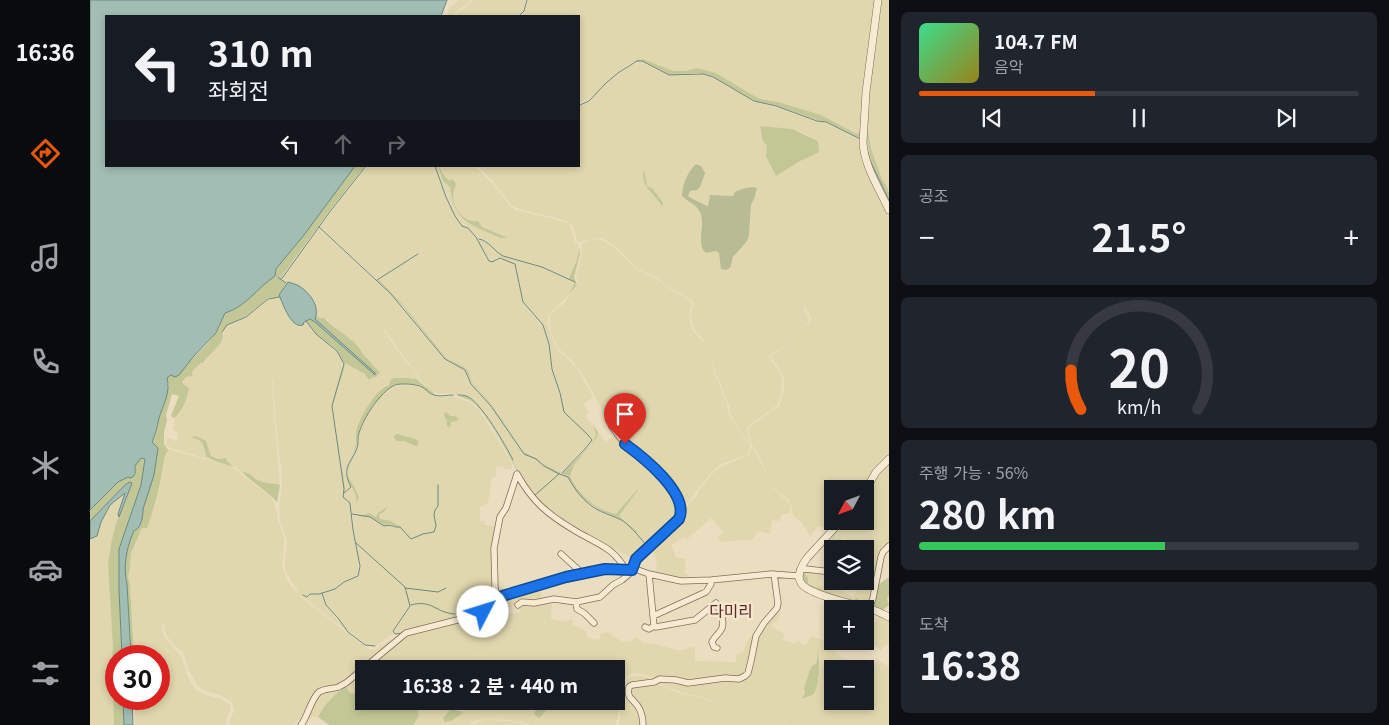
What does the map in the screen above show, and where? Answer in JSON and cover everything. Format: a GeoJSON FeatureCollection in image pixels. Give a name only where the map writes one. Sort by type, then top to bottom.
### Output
{"type":"FeatureCollection","features":[{"type":"Feature","properties":{"kind":"street"},"geometry":{"type":"LineString","coordinates":[[878,0],[862,134],[863,149],[868,168],[889,210]]}},
{"type":"Feature","properties":{"kind":"street"},"geometry":{"type":"LineString","coordinates":[[518,605],[522,602],[534,603],[554,599],[576,602],[600,597],[613,585],[626,577],[636,559],[679,519],[681,514],[675,492],[645,459],[625,444],[612,427]]}},
{"type":"Feature","properties":{"kind":"street"},"geometry":{"type":"LineString","coordinates":[[871,480],[876,472],[889,459]]}},
{"type":"Feature","properties":{"kind":"street"},"geometry":{"type":"LineString","coordinates":[[496,598],[494,587],[494,548],[500,517],[506,508],[517,474],[527,491],[540,507],[574,531],[610,549],[629,569]]}},
{"type":"Feature","properties":{"kind":"street"},"geometry":{"type":"LineString","coordinates":[[833,530],[807,558],[800,573],[802,584],[806,588],[838,600]]}},
{"type":"Feature","properties":{"kind":"street"},"geometry":{"type":"LineString","coordinates":[[872,600],[881,557],[889,546]]}},
{"type":"Feature","properties":{"kind":"street"},"geometry":{"type":"LineString","coordinates":[[561,554],[582,573]]}},
{"type":"Feature","properties":{"kind":"street"},"geometry":{"type":"LineString","coordinates":[[302,725],[319,693],[326,689],[340,687],[346,683],[406,633],[478,615],[486,609],[491,600],[496,598],[582,573],[605,569],[629,569],[681,581],[800,573],[805,569],[824,571]]}},
{"type":"Feature","properties":{"kind":"street"},"geometry":{"type":"LineString","coordinates":[[649,574],[654,626]]}},
{"type":"Feature","properties":{"kind":"street"},"geometry":{"type":"LineString","coordinates":[[643,725],[643,718],[638,707],[628,693],[629,687],[632,685],[654,682],[660,679],[688,683],[725,678],[739,679],[748,673],[756,636],[777,608],[774,574]]}},
{"type":"Feature","properties":{"kind":"street"},"geometry":{"type":"LineString","coordinates":[[653,616],[706,592],[711,584],[711,580]]}},
{"type":"Feature","properties":{"kind":"street"},"geometry":{"type":"LineString","coordinates":[[576,602],[577,609],[594,623]]}},
{"type":"Feature","properties":{"kind":"street"},"geometry":{"type":"LineString","coordinates":[[645,627],[649,629],[654,626],[675,625],[696,620],[716,603],[721,612],[722,629],[712,642],[714,647],[718,648]]}},
{"type":"Feature","properties":{"kind":"street"},"geometry":{"type":"LineString","coordinates":[[874,611],[889,617]]}},
{"type":"Feature","properties":{"kind":"shaded area"},"geometry":{"type":"Polygon","coordinates":[[[458,0],[471,0],[454,14],[448,15],[450,7],[458,0]]]}},
{"type":"Feature","properties":{"kind":"shaded area"},"geometry":{"type":"Polygon","coordinates":[[[473,0],[526,0],[523,11],[519,15],[454,15],[473,0]]]}},
{"type":"Feature","properties":{"kind":"shaded area"},"geometry":{"type":"Polygon","coordinates":[[[528,0],[875,0],[860,131],[857,134],[821,115],[761,99],[716,73],[697,68],[686,71],[673,71],[643,59],[628,65],[606,82],[597,93],[580,103],[580,15],[522,15],[525,12],[528,0]]]}},
{"type":"Feature","properties":{"kind":"shaded area"},"geometry":{"type":"Polygon","coordinates":[[[881,0],[889,0],[889,193],[871,149],[868,125],[881,0]]]}},
{"type":"Feature","properties":{"kind":"shaded area"},"geometry":{"type":"Polygon","coordinates":[[[640,62],[669,76],[701,75],[712,78],[754,102],[825,123],[860,141],[874,181],[889,214],[889,456],[871,480],[824,480],[824,528],[819,526],[810,536],[803,524],[793,515],[789,500],[772,487],[768,481],[763,463],[752,445],[748,431],[750,426],[778,407],[781,401],[784,379],[780,370],[771,357],[784,348],[809,322],[812,317],[805,308],[803,309],[809,316],[808,322],[783,348],[775,351],[770,356],[780,372],[782,380],[781,397],[776,406],[748,426],[747,431],[750,443],[743,436],[730,414],[729,405],[715,372],[710,348],[695,330],[692,323],[691,313],[694,303],[657,278],[635,267],[622,252],[603,238],[579,242],[577,241],[573,226],[568,222],[522,210],[511,205],[479,167],[580,167],[580,106],[590,101],[606,83],[632,65],[640,62]],[[760,127],[761,139],[767,145],[766,156],[798,162],[815,153],[818,141],[792,129],[760,127]],[[686,179],[682,189],[682,196],[698,207],[702,218],[700,245],[706,253],[716,251],[719,253],[720,264],[732,262],[736,253],[747,241],[751,205],[757,193],[757,188],[739,190],[734,196],[710,195],[708,207],[688,196],[690,191],[700,187],[701,181],[686,179]]]}},
{"type":"Feature","properties":{"kind":"shaded area"},"geometry":{"type":"Polygon","coordinates":[[[366,167],[434,167],[454,215],[462,226],[468,228],[476,237],[488,260],[492,263],[500,259],[514,264],[522,302],[542,325],[548,344],[552,369],[563,408],[553,369],[549,343],[543,325],[523,302],[518,271],[515,264],[499,258],[493,262],[490,261],[478,240],[489,244],[478,238],[468,227],[463,225],[455,215],[435,167],[438,167],[446,184],[450,187],[455,209],[465,221],[478,228],[482,227],[463,217],[459,212],[453,198],[451,180],[450,182],[447,180],[440,167],[476,167],[515,210],[568,223],[575,242],[580,248],[569,278],[542,266],[498,254],[542,267],[575,282],[569,295],[550,313],[548,326],[558,350],[573,364],[582,376],[593,398],[583,404],[589,412],[585,416],[593,425],[595,437],[592,440],[589,436],[591,440],[587,446],[561,473],[524,452],[492,405],[472,382],[468,371],[446,358],[405,307],[378,279],[419,254],[376,279],[320,227],[366,167]]]}},
{"type":"Feature","properties":{"kind":"shaded area"},"geometry":{"type":"Polygon","coordinates":[[[319,228],[393,297],[444,359],[465,371],[471,384],[491,406],[524,454],[536,459],[543,466],[558,474],[545,487],[559,474],[568,477],[583,500],[628,525],[647,546],[634,560],[616,549],[589,537],[545,507],[536,496],[539,491],[535,496],[518,473],[507,448],[485,414],[473,400],[464,395],[455,395],[454,393],[438,394],[430,390],[421,381],[384,328],[397,350],[420,381],[403,378],[385,385],[371,401],[356,431],[355,447],[345,471],[351,486],[344,492],[342,463],[333,406],[337,389],[345,363],[365,374],[369,380],[380,373],[350,339],[324,318],[316,315],[316,306],[313,300],[300,286],[287,283],[281,279],[319,228]]]}},
{"type":"Feature","properties":{"kind":"shaded area"},"geometry":{"type":"Polygon","coordinates":[[[598,239],[615,248],[635,268],[658,280],[693,304],[690,309],[690,324],[694,332],[710,348],[714,372],[726,400],[729,415],[750,445],[748,454],[719,465],[684,507],[676,491],[626,444],[603,411],[583,375],[558,348],[551,333],[550,315],[564,303],[578,285],[576,276],[582,253],[582,244],[598,239]]]}},
{"type":"Feature","properties":{"kind":"shaded area"},"geometry":{"type":"Polygon","coordinates":[[[280,298],[287,314],[296,325],[303,325],[306,321],[311,330],[336,351],[342,361],[342,372],[332,406],[343,489],[342,496],[352,487],[357,503],[358,502],[354,486],[348,477],[348,466],[357,447],[359,433],[366,418],[383,395],[395,386],[418,385],[433,395],[441,397],[452,396],[470,402],[490,427],[511,462],[512,469],[505,469],[503,466],[496,467],[496,477],[492,477],[488,503],[480,507],[480,521],[484,521],[485,525],[496,526],[494,596],[482,611],[394,633],[410,606],[419,604],[410,605],[408,600],[409,606],[392,630],[393,633],[395,634],[389,636],[376,646],[365,644],[350,632],[327,605],[323,593],[336,589],[358,576],[360,566],[356,544],[397,579],[356,542],[353,530],[353,515],[369,518],[384,526],[391,525],[403,531],[400,526],[380,519],[379,516],[386,508],[378,513],[376,517],[366,513],[359,516],[352,514],[351,503],[343,497],[350,504],[352,530],[358,558],[358,573],[355,577],[345,581],[334,589],[312,594],[307,597],[303,595],[307,598],[311,595],[322,593],[326,605],[347,631],[299,594],[285,570],[287,540],[280,521],[279,508],[282,484],[273,381],[275,427],[280,485],[261,482],[228,462],[214,458],[211,456],[207,444],[200,440],[204,444],[205,454],[215,461],[166,445],[167,438],[177,441],[178,434],[173,429],[174,418],[181,412],[187,400],[189,388],[182,384],[182,382],[186,377],[193,374],[193,370],[203,363],[222,341],[224,336],[222,332],[227,326],[246,317],[268,299],[280,298]]]}},
{"type":"Feature","properties":{"kind":"shaded area"},"geometry":{"type":"Polygon","coordinates":[[[598,432],[606,442],[616,434],[674,492],[679,516],[647,545],[638,532],[619,516],[638,490],[616,514],[601,509],[588,501],[579,491],[570,475],[574,465],[597,437],[598,432]]]}},
{"type":"Feature","properties":{"kind":"shaded area"},"geometry":{"type":"Polygon","coordinates":[[[752,447],[762,464],[770,486],[790,505],[790,513],[781,515],[780,521],[772,520],[770,534],[757,531],[754,539],[721,542],[717,538],[724,532],[711,518],[687,539],[684,537],[671,545],[676,557],[686,559],[684,572],[688,574],[687,579],[655,573],[657,562],[649,548],[681,519],[684,509],[696,497],[711,475],[720,467],[749,455],[752,447]]]}},
{"type":"Feature","properties":{"kind":"shaded area"},"geometry":{"type":"Polygon","coordinates":[[[167,449],[228,465],[271,497],[284,538],[282,566],[287,580],[295,591],[368,649],[374,650],[395,639],[370,660],[355,660],[355,673],[341,685],[318,688],[311,697],[301,718],[292,725],[231,725],[229,721],[234,711],[232,702],[220,695],[203,690],[197,685],[183,653],[170,641],[165,631],[164,623],[162,623],[164,636],[182,657],[186,672],[194,688],[202,694],[221,699],[230,705],[230,711],[226,720],[227,725],[135,725],[135,710],[170,710],[170,645],[133,645],[128,577],[131,553],[142,528],[167,449]]]}},
{"type":"Feature","properties":{"kind":"shaded area"},"geometry":{"type":"Polygon","coordinates":[[[889,463],[889,545],[885,548],[874,589],[874,540],[848,540],[843,538],[840,540],[828,540],[837,530],[874,530],[874,481],[889,463]]]}},
{"type":"Feature","properties":{"kind":"shaded area"},"geometry":{"type":"Polygon","coordinates":[[[125,492],[118,514],[119,517],[108,564],[113,645],[105,645],[105,710],[114,710],[114,725],[90,725],[90,539],[97,536],[101,522],[110,505],[125,492]]]}},
{"type":"Feature","properties":{"kind":"shaded area"},"geometry":{"type":"Polygon","coordinates":[[[806,570],[822,572],[819,585],[824,586],[824,590],[838,590],[853,597],[857,590],[874,590],[871,600],[846,600],[807,584],[806,570]]]}},
{"type":"Feature","properties":{"kind":"shaded area"},"geometry":{"type":"Polygon","coordinates":[[[539,586],[542,600],[520,602],[517,605],[505,608],[507,615],[520,612],[519,606],[523,603],[535,604],[552,601],[551,619],[562,622],[573,620],[572,624],[587,632],[586,637],[599,640],[601,633],[606,631],[622,642],[631,641],[637,637],[643,643],[652,643],[679,651],[695,646],[695,661],[736,662],[737,654],[743,652],[751,636],[755,636],[747,672],[738,679],[724,678],[688,682],[676,679],[660,679],[638,673],[625,678],[625,660],[376,660],[408,634],[478,617],[489,609],[493,600],[539,586]]]}},
{"type":"Feature","properties":{"kind":"shaded area"},"geometry":{"type":"Polygon","coordinates":[[[776,611],[780,613],[776,623],[773,622],[771,627],[785,634],[783,640],[795,644],[796,641],[806,645],[811,636],[824,641],[824,650],[834,650],[847,660],[824,660],[824,710],[874,710],[874,662],[877,659],[889,667],[889,725],[644,725],[630,689],[632,686],[655,683],[682,694],[713,702],[717,701],[682,693],[656,682],[661,680],[689,683],[748,675],[757,636],[776,611]],[[818,654],[816,663],[811,667],[803,698],[819,679],[820,666],[818,654]]]}},
{"type":"Feature","properties":{"kind":"shaded area"},"geometry":{"type":"Polygon","coordinates":[[[880,615],[889,621],[889,646],[886,644],[881,650],[874,645],[874,625],[880,615]]]}},
{"type":"Feature","properties":{"kind":"shaded area"},"geometry":{"type":"Polygon","coordinates":[[[355,676],[355,700],[323,708],[318,717],[305,721],[319,694],[336,688],[355,676]]]}},
{"type":"Feature","properties":{"kind":"shaded area"},"geometry":{"type":"Polygon","coordinates":[[[632,676],[642,676],[655,680],[634,681],[628,684],[625,690],[625,681],[632,676]]]}},
{"type":"Feature","properties":{"kind":"shaded area"},"geometry":{"type":"Polygon","coordinates":[[[625,694],[628,701],[635,708],[640,725],[619,725],[621,710],[625,710],[625,694]]]}},
{"type":"Feature","properties":{"kind":"shaded area"},"geometry":{"type":"Polygon","coordinates":[[[418,710],[619,710],[616,725],[532,725],[509,720],[484,719],[474,721],[469,725],[413,725],[419,717],[418,710]]]}},
{"type":"Feature","properties":{"kind":"shaded area"},"geometry":{"type":"Polygon","coordinates":[[[484,720],[511,721],[526,725],[471,725],[484,720]]]}},
{"type":"Feature","properties":{"kind":"green space"},"geometry":{"type":"Polygon","coordinates":[[[879,0],[881,0],[869,103],[868,131],[871,149],[889,193],[889,199],[871,160],[867,141],[865,143],[870,161],[889,202],[889,207],[866,155],[863,135],[879,0]]]}},
{"type":"Feature","properties":{"kind":"green space"},"geometry":{"type":"Polygon","coordinates":[[[643,59],[673,71],[686,71],[697,68],[716,73],[761,99],[821,115],[857,134],[861,129],[861,139],[826,122],[777,106],[757,102],[711,76],[698,73],[669,75],[645,62],[634,62],[643,59]]]}},
{"type":"Feature","properties":{"kind":"green space"},"geometry":{"type":"Polygon","coordinates":[[[760,126],[792,129],[818,141],[819,152],[798,162],[776,176],[766,156],[767,145],[762,139],[760,126]]]}},
{"type":"Feature","properties":{"kind":"green space"},"geometry":{"type":"Polygon","coordinates":[[[696,164],[701,166],[705,173],[700,187],[697,190],[690,191],[688,196],[707,206],[710,195],[733,196],[735,192],[740,190],[757,188],[751,205],[747,241],[733,257],[730,268],[726,270],[721,269],[719,253],[716,251],[706,253],[703,249],[701,245],[702,217],[696,207],[682,196],[686,178],[696,164]]]}},
{"type":"Feature","properties":{"kind":"green space"},"geometry":{"type":"Polygon","coordinates":[[[354,167],[364,167],[282,276],[276,276],[286,283],[279,295],[280,297],[268,298],[246,316],[227,325],[222,332],[223,336],[220,344],[203,363],[193,370],[192,376],[186,377],[182,382],[189,388],[182,409],[174,418],[171,416],[179,396],[172,394],[166,415],[167,421],[164,432],[164,444],[168,450],[164,460],[157,496],[147,528],[142,528],[131,553],[128,577],[133,645],[130,645],[125,571],[126,557],[131,537],[142,515],[154,475],[158,448],[152,442],[156,435],[169,385],[167,378],[212,339],[225,313],[245,302],[275,276],[276,269],[304,235],[354,167]]]}},
{"type":"Feature","properties":{"kind":"green space"},"geometry":{"type":"Polygon","coordinates":[[[438,167],[446,178],[450,181],[452,178],[456,184],[453,196],[455,206],[450,187],[443,181],[438,167]]]}},
{"type":"Feature","properties":{"kind":"green space"},"geometry":{"type":"Polygon","coordinates":[[[644,169],[647,186],[653,189],[663,203],[662,206],[648,189],[644,181],[644,169]]]}},
{"type":"Feature","properties":{"kind":"green space"},"geometry":{"type":"Polygon","coordinates":[[[455,206],[468,220],[478,221],[482,227],[508,238],[501,238],[473,226],[460,216],[455,206]]]}},
{"type":"Feature","properties":{"kind":"green space"},"geometry":{"type":"Polygon","coordinates":[[[580,248],[574,277],[577,285],[569,295],[575,282],[569,278],[580,248]]]}},
{"type":"Feature","properties":{"kind":"green space"},"geometry":{"type":"Polygon","coordinates":[[[378,279],[405,307],[446,358],[468,371],[472,382],[492,405],[524,452],[561,473],[557,473],[525,454],[492,406],[472,383],[466,370],[445,358],[378,279]]]}},
{"type":"Feature","properties":{"kind":"green space"},"geometry":{"type":"Polygon","coordinates":[[[316,315],[324,318],[351,339],[380,373],[377,377],[369,380],[365,374],[345,363],[333,406],[336,389],[344,363],[337,350],[316,334],[306,321],[310,319],[315,322],[373,374],[375,375],[375,373],[314,319],[316,315]]]}},
{"type":"Feature","properties":{"kind":"green space"},"geometry":{"type":"Polygon","coordinates":[[[393,378],[416,379],[435,395],[420,385],[395,384],[372,407],[360,428],[356,448],[347,466],[356,445],[356,432],[360,420],[374,398],[384,387],[389,385],[393,378]]]}},
{"type":"Feature","properties":{"kind":"green space"},"geometry":{"type":"Polygon","coordinates":[[[456,395],[471,400],[479,407],[495,430],[519,473],[484,415],[471,401],[456,395]]]}},
{"type":"Feature","properties":{"kind":"green space"},"geometry":{"type":"Polygon","coordinates":[[[333,406],[345,489],[343,493],[344,489],[333,406]]]}},
{"type":"Feature","properties":{"kind":"green space"},"geometry":{"type":"Polygon","coordinates":[[[446,412],[450,416],[458,418],[457,421],[451,422],[450,428],[447,426],[445,418],[444,413],[446,412]]]}},
{"type":"Feature","properties":{"kind":"green space"},"geometry":{"type":"Polygon","coordinates":[[[593,425],[598,432],[597,437],[574,465],[570,476],[578,489],[594,505],[616,514],[638,490],[619,516],[637,533],[624,521],[600,510],[583,499],[568,476],[562,474],[593,441],[596,434],[593,425]]]}},
{"type":"Feature","properties":{"kind":"green space"},"geometry":{"type":"Polygon","coordinates":[[[397,434],[418,440],[418,445],[397,441],[394,438],[397,434]]]}},
{"type":"Feature","properties":{"kind":"green space"},"geometry":{"type":"Polygon","coordinates":[[[196,436],[206,441],[211,456],[218,459],[226,458],[234,467],[207,457],[203,444],[191,437],[196,436]]]}},
{"type":"Feature","properties":{"kind":"green space"},"geometry":{"type":"Polygon","coordinates":[[[141,458],[145,459],[141,485],[119,549],[122,645],[113,645],[108,564],[115,527],[129,489],[125,485],[90,521],[90,510],[118,482],[136,474],[135,466],[141,458]]]}},
{"type":"Feature","properties":{"kind":"green space"},"geometry":{"type":"Polygon","coordinates":[[[242,472],[257,480],[280,485],[277,502],[269,494],[242,472]]]}},
{"type":"Feature","properties":{"kind":"green space"},"geometry":{"type":"Polygon","coordinates":[[[348,477],[359,498],[356,504],[356,495],[348,477]]]}},
{"type":"Feature","properties":{"kind":"green space"},"geometry":{"type":"Polygon","coordinates":[[[387,507],[379,515],[380,519],[391,521],[400,526],[403,531],[400,527],[390,524],[384,525],[370,517],[359,516],[369,513],[376,517],[378,513],[387,507]]]}},
{"type":"Feature","properties":{"kind":"green space"},"geometry":{"type":"Polygon","coordinates":[[[806,570],[805,574],[808,578],[808,584],[848,600],[842,600],[811,589],[805,584],[802,571],[806,570]]]}},
{"type":"Feature","properties":{"kind":"green space"},"geometry":{"type":"Polygon","coordinates":[[[889,577],[889,596],[887,598],[889,605],[883,610],[889,614],[874,609],[878,585],[889,577]]]}},
{"type":"Feature","properties":{"kind":"green space"},"geometry":{"type":"Polygon","coordinates":[[[818,650],[819,672],[816,688],[814,694],[802,699],[811,667],[817,660],[818,650]]]}},
{"type":"Feature","properties":{"kind":"green space"},"geometry":{"type":"Polygon","coordinates":[[[346,687],[350,693],[355,694],[355,710],[418,710],[419,716],[413,725],[329,725],[318,717],[323,708],[337,693],[346,687]]]}},
{"type":"Feature","properties":{"kind":"green space"},"geometry":{"type":"Polygon","coordinates":[[[114,710],[123,710],[124,725],[114,725],[114,710]]]}},
{"type":"Feature","properties":{"kind":"green space"},"geometry":{"type":"Polygon","coordinates":[[[450,710],[463,713],[451,721],[444,722],[443,718],[450,710]]]}},
{"type":"Feature","properties":{"kind":"green space"},"geometry":{"type":"Polygon","coordinates":[[[536,710],[546,710],[539,718],[534,714],[536,710]]]}},
{"type":"Feature","properties":{"kind":"water"},"geometry":{"type":"Polygon","coordinates":[[[90,0],[447,0],[441,15],[105,15],[105,167],[354,167],[304,235],[276,269],[275,276],[245,302],[225,313],[216,333],[179,375],[175,377],[171,375],[167,378],[167,393],[152,442],[158,448],[154,475],[143,509],[141,522],[138,528],[134,530],[126,558],[125,572],[130,645],[122,645],[119,549],[141,485],[145,459],[141,458],[135,466],[134,476],[118,482],[90,510],[90,0]]]}},
{"type":"Feature","properties":{"kind":"water"},"geometry":{"type":"Polygon","coordinates":[[[288,282],[298,285],[307,292],[315,305],[315,319],[375,375],[315,322],[310,319],[304,322],[303,325],[299,325],[291,320],[279,295],[288,282]]]}},
{"type":"Feature","properties":{"kind":"water"},"geometry":{"type":"Polygon","coordinates":[[[130,482],[132,483],[119,517],[118,514],[125,493],[110,505],[101,522],[97,536],[90,539],[90,521],[130,482]]]}},
{"type":"Feature","properties":{"kind":"water"},"geometry":{"type":"Polygon","coordinates":[[[123,710],[132,710],[133,725],[124,725],[123,710]]]}},
{"type":"Feature","properties":{"kind":"waterway"},"geometry":{"type":"LineString","coordinates":[[520,15],[524,11],[527,0]]}},
{"type":"Feature","properties":{"kind":"waterway"},"geometry":{"type":"LineString","coordinates":[[580,105],[589,101],[618,73],[637,61],[642,61],[669,75],[703,74],[713,77],[754,101],[776,106],[817,121],[826,122],[860,139]]}},
{"type":"Feature","properties":{"kind":"waterway"},"geometry":{"type":"LineString","coordinates":[[867,148],[870,160],[889,200]]}},
{"type":"Feature","properties":{"kind":"waterway"},"geometry":{"type":"LineString","coordinates":[[280,279],[365,167]]}},
{"type":"Feature","properties":{"kind":"waterway"},"geometry":{"type":"LineString","coordinates":[[435,167],[455,216],[462,226],[468,228],[476,237],[489,261],[492,262],[500,258],[515,264],[523,302],[543,325],[549,344],[552,369],[564,412],[592,440],[562,473]]}},
{"type":"Feature","properties":{"kind":"waterway"},"geometry":{"type":"LineString","coordinates":[[319,227],[391,294],[445,359],[465,370],[471,384],[491,406],[524,454],[536,459],[557,473],[568,477],[575,489],[589,504],[626,523],[647,546]]}},
{"type":"Feature","properties":{"kind":"waterway"},"geometry":{"type":"LineString","coordinates":[[479,239],[486,242],[503,256],[542,267],[575,282]]}},
{"type":"Feature","properties":{"kind":"waterway"},"geometry":{"type":"LineString","coordinates":[[377,280],[418,254]]}},
{"type":"Feature","properties":{"kind":"waterway"},"geometry":{"type":"LineString","coordinates":[[278,277],[286,283]]}},
{"type":"Feature","properties":{"kind":"waterway"},"geometry":{"type":"LineString","coordinates":[[222,332],[227,325],[246,317],[268,299],[280,297]]}},
{"type":"Feature","properties":{"kind":"waterway"},"geometry":{"type":"LineString","coordinates":[[303,595],[307,597],[310,594],[319,594],[335,589],[344,582],[358,576],[360,566],[350,503],[343,497],[344,489],[332,406],[344,364],[337,351],[316,334],[306,321]]}},
{"type":"Feature","properties":{"kind":"waterway"},"geometry":{"type":"LineString","coordinates":[[344,493],[351,487],[347,470],[357,448],[361,427],[373,406],[389,388],[404,384],[420,386],[436,396],[453,395]]}},
{"type":"Feature","properties":{"kind":"waterway"},"geometry":{"type":"LineString","coordinates":[[458,395],[472,399],[485,414],[513,460]]}},
{"type":"Feature","properties":{"kind":"waterway"},"geometry":{"type":"LineString","coordinates":[[534,496],[559,474]]}},
{"type":"Feature","properties":{"kind":"waterway"},"geometry":{"type":"LineString","coordinates":[[352,514],[370,517],[384,526],[400,527],[411,539],[434,532],[436,526],[434,515],[438,506],[438,485]]}},
{"type":"Feature","properties":{"kind":"waterway"},"geometry":{"type":"LineString","coordinates":[[356,543],[405,587],[410,606],[393,631],[395,634],[403,633]]}},
{"type":"Feature","properties":{"kind":"waterway"},"geometry":{"type":"LineString","coordinates":[[405,588],[438,592],[446,588]]}},
{"type":"Feature","properties":{"kind":"waterway"},"geometry":{"type":"LineString","coordinates":[[322,593],[326,605],[348,632],[365,645],[375,646]]}},
{"type":"Feature","properties":{"kind":"waterway"},"geometry":{"type":"LineString","coordinates":[[411,605],[429,605],[455,614]]}},
{"type":"Feature","properties":{"kind":"district","name":"다미리"},"geometry":{"type":"Point","coordinates":[731,610]}},
{"type":"Feature","properties":{"kind":"route"},"geometry":{"type":"LineString","coordinates":[[483,612],[492,599],[566,577],[605,569],[632,570],[636,559],[679,519],[681,514],[675,492],[645,459],[625,444]]}}]}
